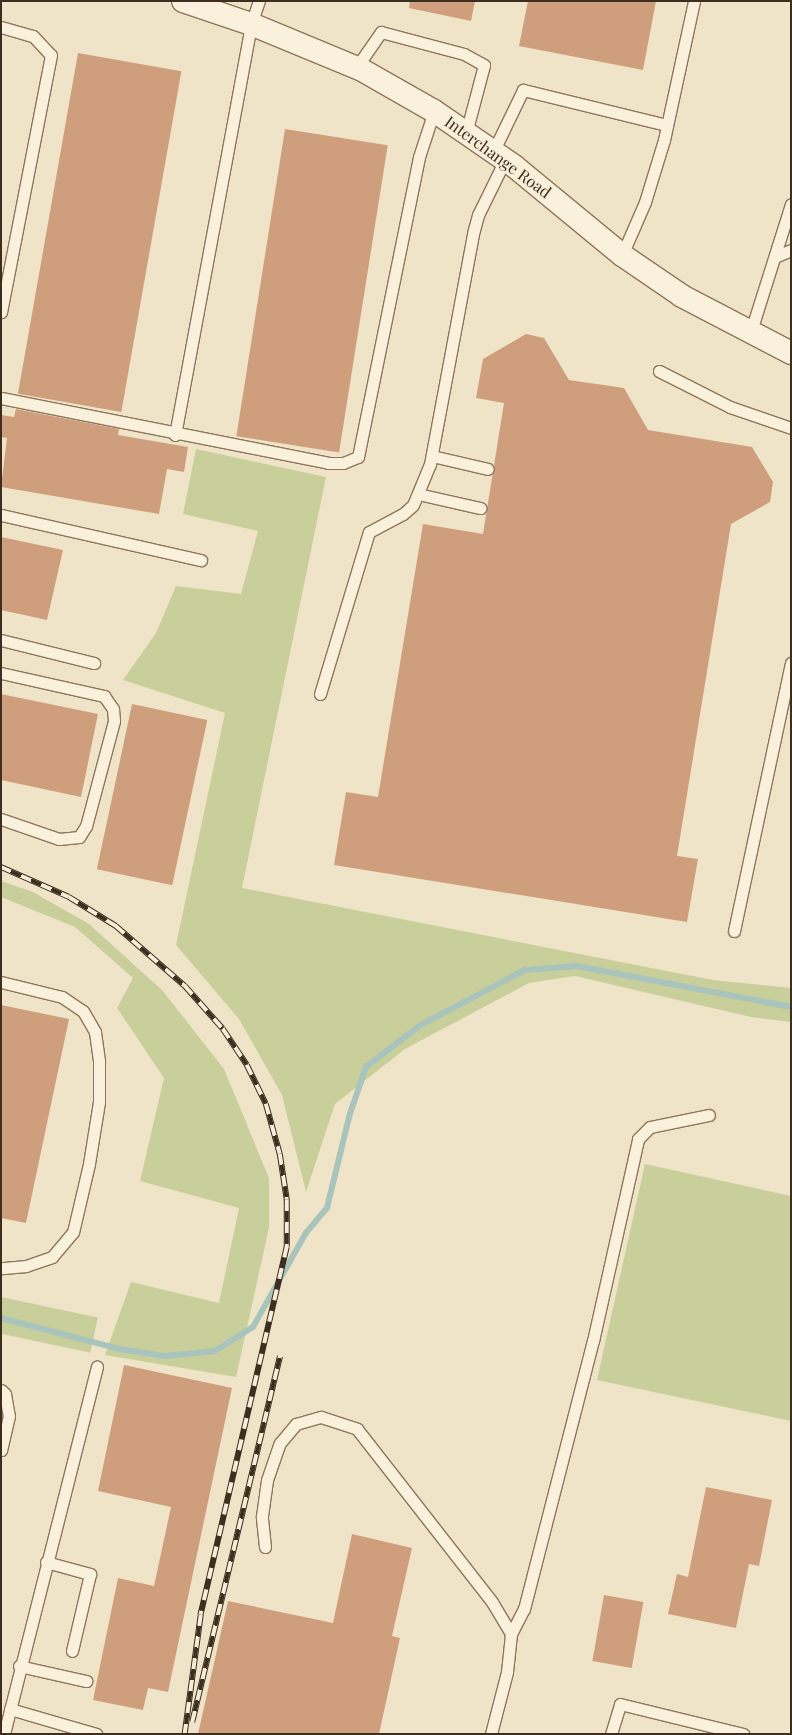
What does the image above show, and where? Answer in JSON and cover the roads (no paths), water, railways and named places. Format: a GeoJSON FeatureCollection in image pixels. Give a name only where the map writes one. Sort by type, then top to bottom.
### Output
{"type":"FeatureCollection","features":[{"type":"Feature","properties":{"kind":"street","name":"Interchange Road"},"geometry":{"type":"LineString","coordinates":[[183,1],[251,24],[356,68],[434,111],[500,156],[622,255],[682,296],[750,334],[791,353]]}},
{"type":"Feature","properties":{"kind":"lane"},"geometry":{"type":"LineString","coordinates":[[176,435],[251,24],[259,1]]}},
{"type":"Feature","properties":{"kind":"lane"},"geometry":{"type":"LineString","coordinates":[[622,255],[645,202],[667,125],[694,1]]}},
{"type":"Feature","properties":{"kind":"lane"},"geometry":{"type":"LineString","coordinates":[[1,27],[33,36],[51,55],[1,312]]}},
{"type":"Feature","properties":{"kind":"lane"},"geometry":{"type":"LineString","coordinates":[[356,68],[381,32],[464,54],[484,65],[466,133]]}},
{"type":"Feature","properties":{"kind":"lane"},"geometry":{"type":"LineString","coordinates":[[320,694],[369,532],[403,514],[418,494],[432,456],[474,230],[523,90],[667,125]]}},
{"type":"Feature","properties":{"kind":"lane"},"geometry":{"type":"LineString","coordinates":[[1,398],[176,435],[328,463],[343,463],[358,457],[419,157],[434,111]]}},
{"type":"Feature","properties":{"kind":"lane"},"geometry":{"type":"LineString","coordinates":[[750,334],[777,256],[791,204]]}},
{"type":"Feature","properties":{"kind":"lane"},"geometry":{"type":"LineString","coordinates":[[777,256],[791,250]]}},
{"type":"Feature","properties":{"kind":"lane"},"geometry":{"type":"LineString","coordinates":[[659,371],[730,407],[791,428]]}},
{"type":"Feature","properties":{"kind":"lane"},"geometry":{"type":"LineString","coordinates":[[432,456],[488,469]]}},
{"type":"Feature","properties":{"kind":"lane"},"geometry":{"type":"LineString","coordinates":[[418,494],[480,508]]}},
{"type":"Feature","properties":{"kind":"lane"},"geometry":{"type":"LineString","coordinates":[[1,515],[201,560]]}},
{"type":"Feature","properties":{"kind":"lane"},"geometry":{"type":"LineString","coordinates":[[1,640],[94,662]]}},
{"type":"Feature","properties":{"kind":"lane"},"geometry":{"type":"LineString","coordinates":[[734,931],[791,663]]}},
{"type":"Feature","properties":{"kind":"lane"},"geometry":{"type":"LineString","coordinates":[[1,674],[104,696],[113,710],[114,721],[86,826],[79,837],[59,839],[1,819]]}},
{"type":"Feature","properties":{"kind":"lane"},"geometry":{"type":"LineString","coordinates":[[1,982],[62,997],[83,1011],[95,1032],[99,1062],[99,1102],[89,1164],[73,1232],[52,1257],[26,1266],[1,1268]]}},
{"type":"Feature","properties":{"kind":"lane"},"geometry":{"type":"LineString","coordinates":[[491,1734],[507,1672],[511,1634],[526,1600],[593,1341],[638,1139],[650,1127],[708,1115]]}},
{"type":"Feature","properties":{"kind":"lane"},"geometry":{"type":"LineString","coordinates":[[4,1734],[19,1666],[97,1367]]}},
{"type":"Feature","properties":{"kind":"lane"},"geometry":{"type":"LineString","coordinates":[[1,1390],[5,1394],[9,1416],[1,1450]]}},
{"type":"Feature","properties":{"kind":"lane"},"geometry":{"type":"LineString","coordinates":[[265,1547],[262,1516],[266,1480],[280,1443],[296,1424],[322,1417],[357,1429],[492,1602],[511,1634]]}},
{"type":"Feature","properties":{"kind":"lane"},"geometry":{"type":"LineString","coordinates":[[46,1562],[90,1574],[72,1651]]}},
{"type":"Feature","properties":{"kind":"lane"},"geometry":{"type":"LineString","coordinates":[[19,1666],[86,1681]]}},
{"type":"Feature","properties":{"kind":"lane"},"geometry":{"type":"LineString","coordinates":[[611,1734],[620,1704],[743,1734]]}},
{"type":"Feature","properties":{"kind":"lane"},"geometry":{"type":"LineString","coordinates":[[10,1710],[96,1734]]}},
{"type":"Feature","properties":{"kind":"waterway"},"geometry":{"type":"LineString","coordinates":[[1,1318],[120,1349],[165,1356],[215,1351],[253,1327],[306,1233],[327,1208],[350,1114],[366,1067],[421,1025],[525,970],[577,966],[791,1007]]}},
{"type":"Feature","properties":{"kind":"railway"},"geometry":{"type":"LineString","coordinates":[[1,867],[69,897],[116,926],[185,986],[223,1029],[247,1065],[266,1104],[280,1154],[287,1200],[287,1247],[201,1615],[185,1734]]}},
{"type":"Feature","properties":{"kind":"railway"},"geometry":{"type":"LineString","coordinates":[[192,1722],[280,1356]]}}]}
